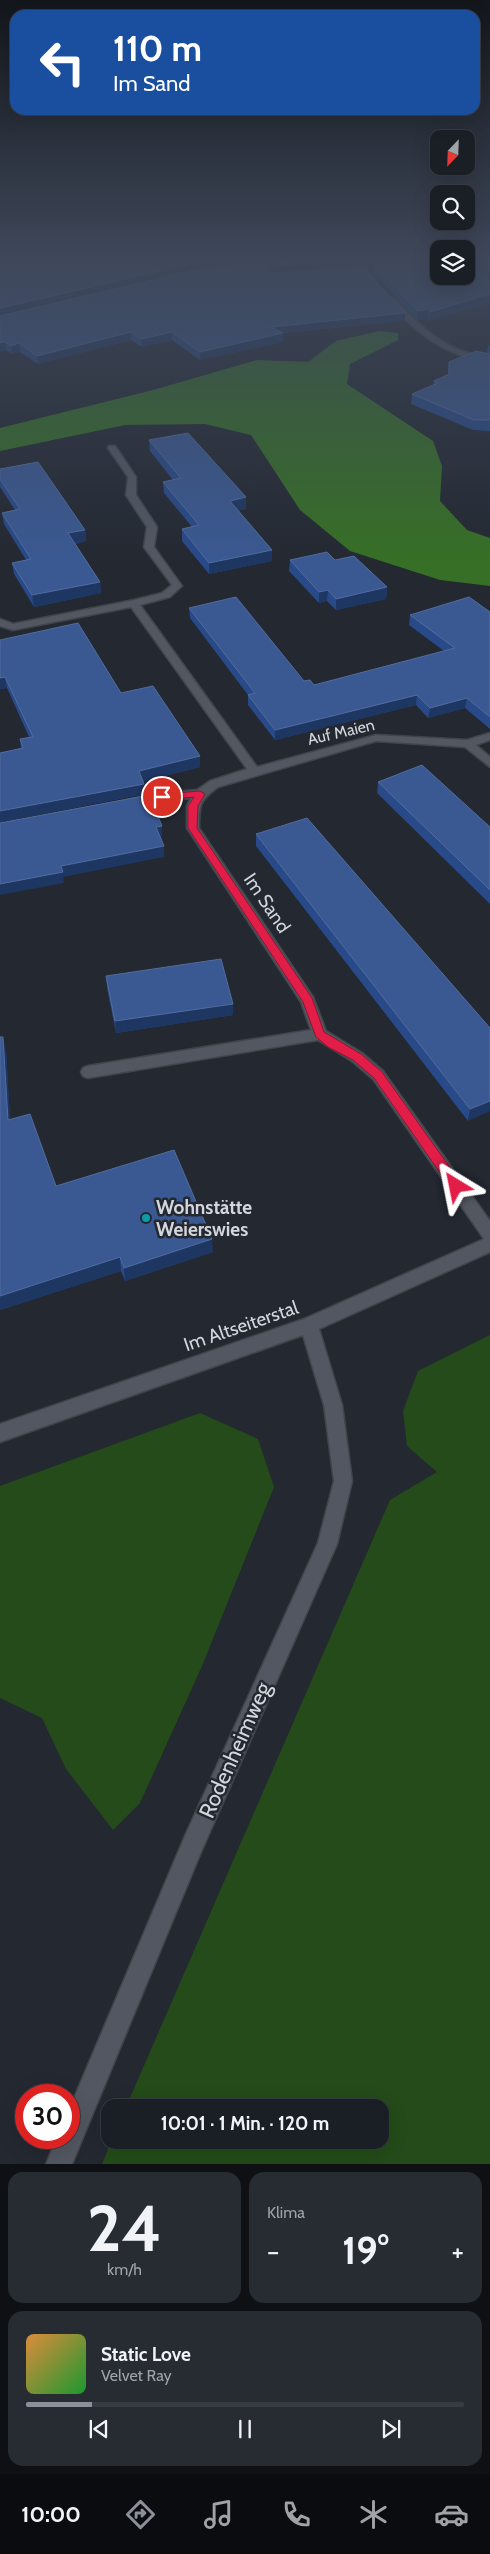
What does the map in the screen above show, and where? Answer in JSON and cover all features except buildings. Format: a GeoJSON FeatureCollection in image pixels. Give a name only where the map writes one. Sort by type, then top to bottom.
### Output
{"type":"FeatureCollection","features":[{"type":"Feature","properties":{"kind":"street"},"geometry":{"type":"LineString","coordinates":[[0,622],[6,626],[13,627],[134,603],[166,594],[176,586],[149,547],[152,527],[131,495],[132,477],[112,448]]}},
{"type":"Feature","properties":{"kind":"street"},"geometry":{"type":"LineString","coordinates":[[124,804],[162,797],[200,794],[214,784],[254,771],[134,603]]}},
{"type":"Feature","properties":{"kind":"street","name":"Auf Maien"},"geometry":{"type":"LineString","coordinates":[[254,771],[376,738],[468,744],[490,736]]}},
{"type":"Feature","properties":{"kind":"street"},"geometry":{"type":"LineString","coordinates":[[468,744],[490,763]]}},
{"type":"Feature","properties":{"kind":"street","name":"Im Sand"},"geometry":{"type":"LineString","coordinates":[[200,794],[193,806],[192,828],[308,1001],[320,1034]]}},
{"type":"Feature","properties":{"kind":"street"},"geometry":{"type":"LineString","coordinates":[[88,1072],[320,1034],[332,1044],[357,1057],[378,1075],[490,1234]]}},
{"type":"Feature","properties":{"kind":"street","name":"Im Altseiterstal"},"geometry":{"type":"LineString","coordinates":[[0,1433],[309,1325],[490,1244]]}},
{"type":"Feature","properties":{"kind":"street","name":"Rodenheimweg"},"geometry":{"type":"LineString","coordinates":[[58,2164],[193,1844],[327,1544],[343,1480],[333,1405],[309,1325]]}},
{"type":"Feature","properties":{"kind":"green space"},"geometry":{"type":"Polygon","coordinates":[[[254,361],[356,361],[350,364],[347,384],[433,441],[442,466],[440,501],[467,530],[490,538],[490,586],[440,580],[350,551],[300,510],[251,435],[205,424],[125,425],[0,451],[0,428],[153,390],[254,361]]]}},
{"type":"Feature","properties":{"kind":"green space"},"geometry":{"type":"Polygon","coordinates":[[[490,1335],[490,2164],[102,2164],[108,2149],[389,2149],[389,2099],[129,2099],[390,1500],[437,1472],[407,1446],[403,1411],[418,1371],[490,1335]]]}},
{"type":"Feature","properties":{"kind":"green space"},"geometry":{"type":"Polygon","coordinates":[[[200,1413],[258,1439],[274,1487],[202,1666],[140,1803],[113,1830],[66,1769],[42,1718],[0,1698],[0,1486],[200,1413]]]}},
{"type":"Feature","properties":{"kind":"place","name":"Wohnstätte Weierswies"},"geometry":{"type":"Point","coordinates":[146,1218]}},
{"type":"Feature","properties":{"kind":"route"},"geometry":{"type":"LineString","coordinates":[[162,797],[200,794],[193,806],[192,828],[308,1001],[320,1034],[332,1044],[357,1057],[378,1075],[456,1186]]}}]}
